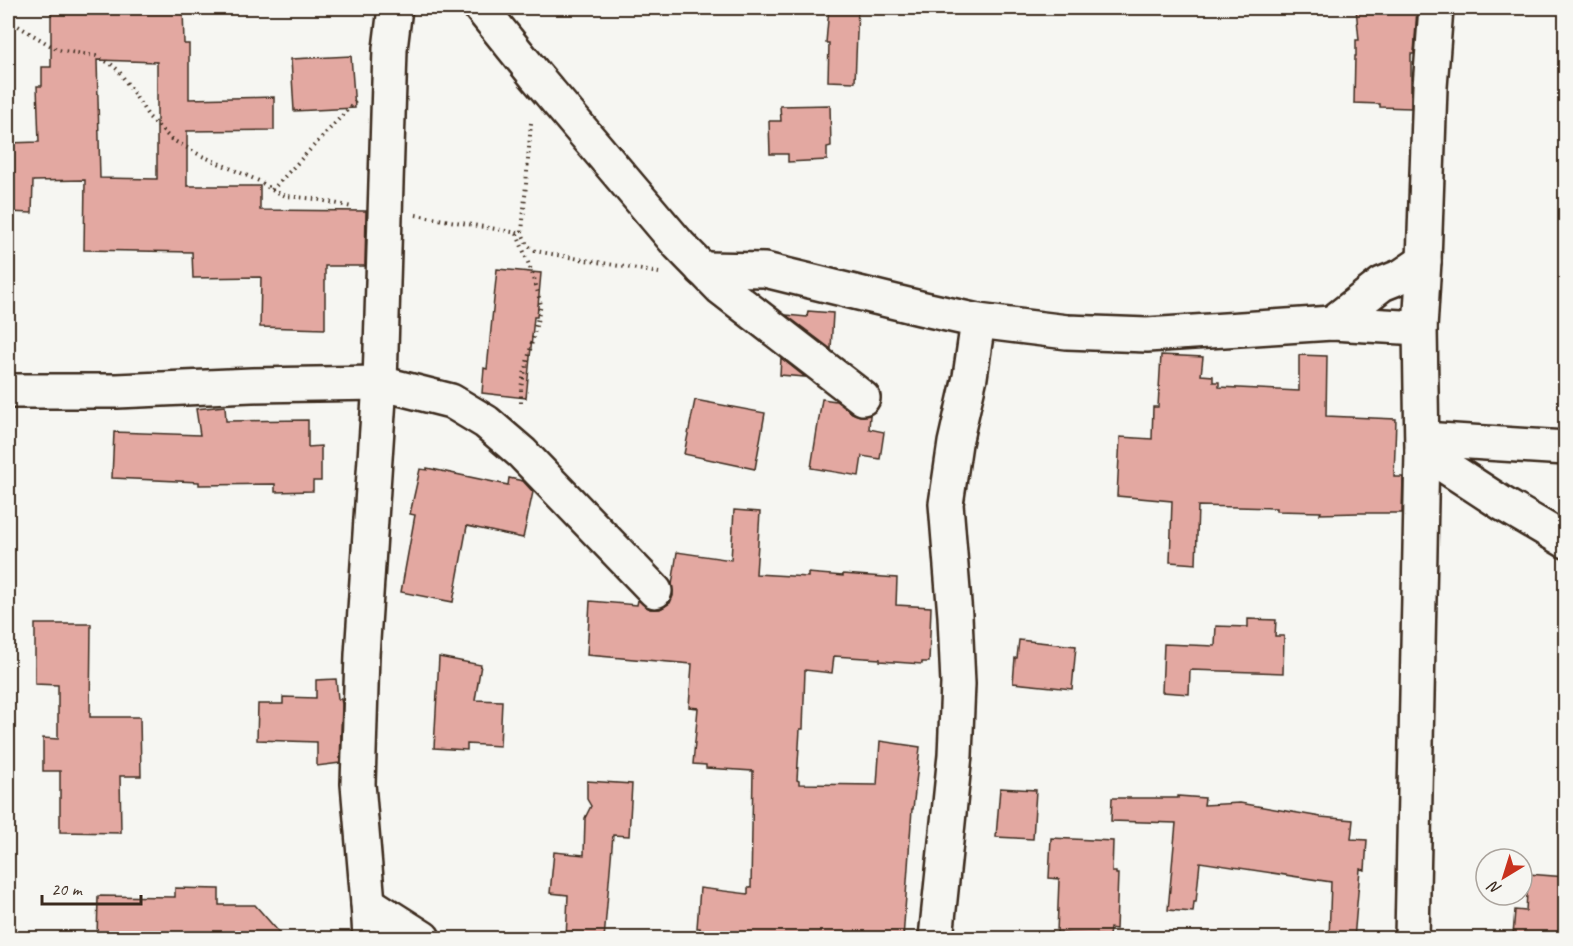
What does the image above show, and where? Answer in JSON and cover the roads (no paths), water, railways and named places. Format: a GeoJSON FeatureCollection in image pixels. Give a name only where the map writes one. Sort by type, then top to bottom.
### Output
{"type":"FeatureCollection","features":[{"type":"Feature","properties":{"kind":"street"},"geometry":{"type":"LineString","coordinates":[[370,939],[357,784],[362,656],[380,383],[390,49],[395,8]]}},
{"type":"Feature","properties":{"kind":"street"},"geometry":{"type":"LineString","coordinates":[[481,8],[671,237],[702,269],[721,288],[863,398]]}},
{"type":"Feature","properties":{"kind":"street"},"geometry":{"type":"LineString","coordinates":[[1412,939],[1422,445],[1420,328],[1430,87],[1436,8]]}},
{"type":"Feature","properties":{"kind":"street"},"geometry":{"type":"LineString","coordinates":[[1332,323],[1382,284],[1402,276],[1424,261]]}},
{"type":"Feature","properties":{"kind":"street"},"geometry":{"type":"LineString","coordinates":[[702,269],[765,270],[978,321],[1067,332],[1147,335],[1332,323],[1420,328]]}},
{"type":"Feature","properties":{"kind":"street"},"geometry":{"type":"LineString","coordinates":[[936,939],[955,755],[958,684],[946,504],[978,321]]}},
{"type":"Feature","properties":{"kind":"street"},"geometry":{"type":"LineString","coordinates":[[8,391],[117,391],[252,384],[380,383],[451,401],[486,422],[522,453],[655,591]]}},
{"type":"Feature","properties":{"kind":"street"},"geometry":{"type":"LineString","coordinates":[[1422,445],[1566,448]]}},
{"type":"Feature","properties":{"kind":"street"},"geometry":{"type":"LineString","coordinates":[[1422,445],[1503,504],[1566,541]]}},
{"type":"Feature","properties":{"kind":"street"},"geometry":{"type":"LineString","coordinates":[[368,903],[423,939]]}}]}
